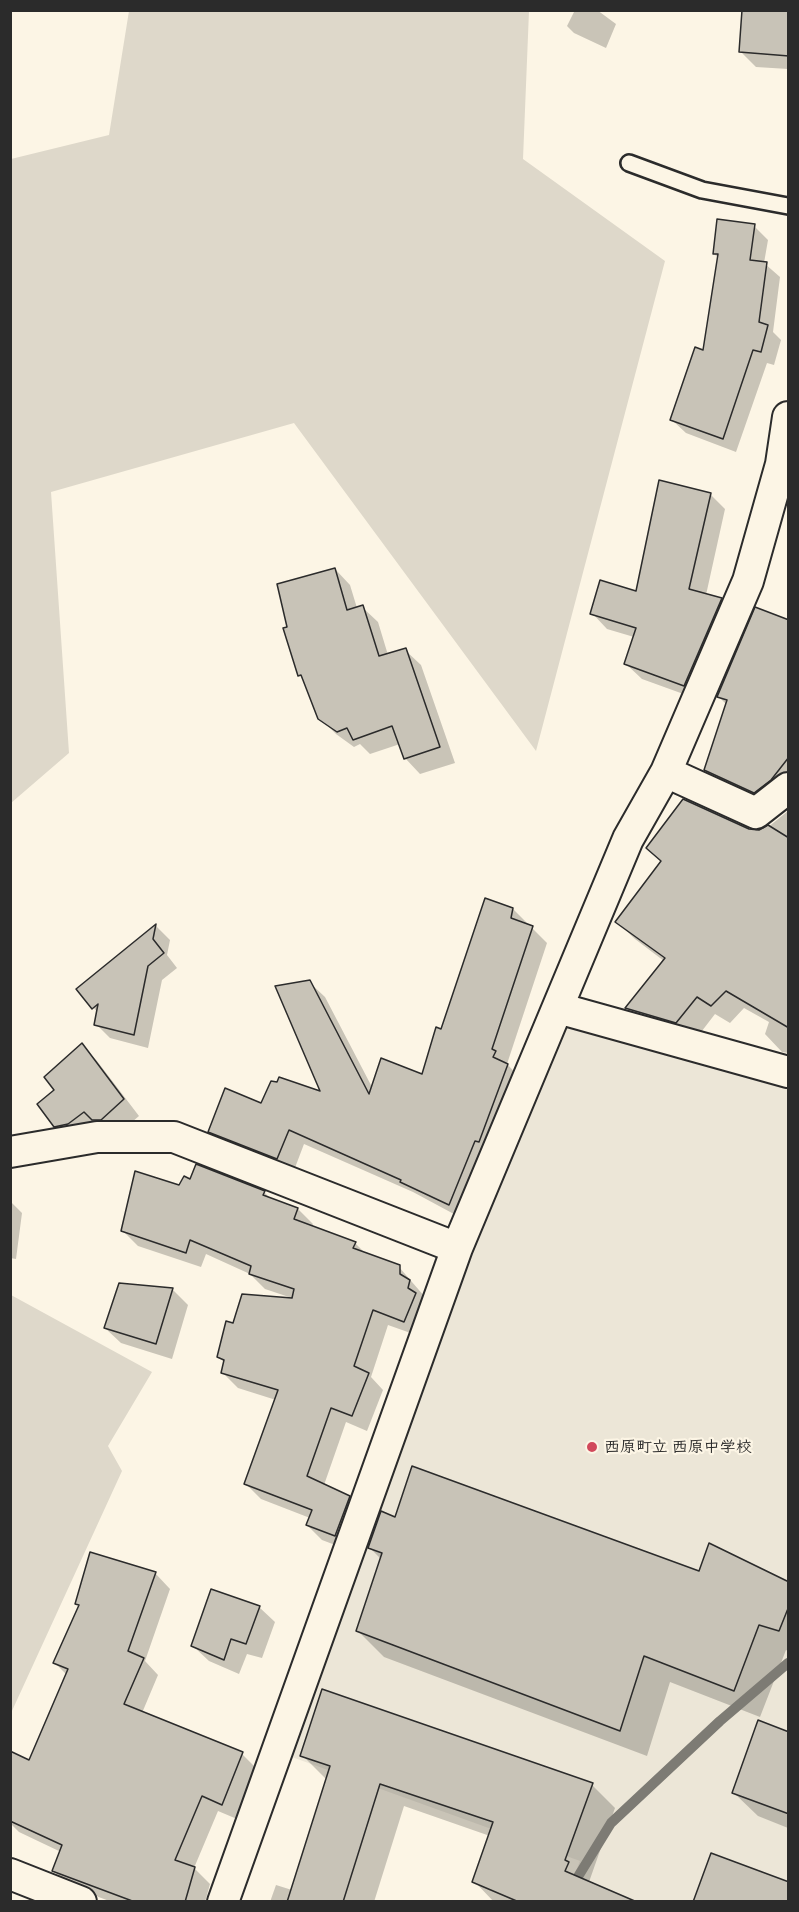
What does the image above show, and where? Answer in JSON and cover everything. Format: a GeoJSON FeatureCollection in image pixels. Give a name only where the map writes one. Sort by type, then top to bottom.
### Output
{"type":"FeatureCollection","features":[{"type":"Feature","properties":{"kind":"street"},"geometry":{"type":"LineString","coordinates":[[223,1902],[457,1248],[628,839],[666,772],[748,581],[781,464],[789,417]]}},
{"type":"Feature","properties":{"kind":"street"},"geometry":{"type":"LineString","coordinates":[[666,772],[756,813],[787,791]]}},
{"type":"Feature","properties":{"kind":"street"},"geometry":{"type":"LineString","coordinates":[[558,1008],[789,1071]]}},
{"type":"Feature","properties":{"kind":"street"},"geometry":{"type":"LineString","coordinates":[[10,1152],[97,1137],[174,1137],[457,1248]]}},
{"type":"Feature","properties":{"kind":"street"},"geometry":{"type":"LineString","coordinates":[[10,1874],[81,1902]]}},
{"type":"Feature","properties":{"kind":"lane"},"geometry":{"type":"LineString","coordinates":[[629,163],[702,190],[789,206]]}},
{"type":"Feature","properties":{"kind":"shaded area"},"geometry":{"type":"Polygon","coordinates":[[[129,11],[529,11],[523,159],[665,261],[536,751],[294,423],[51,492],[69,753],[11,803],[11,159],[109,135],[129,11]]]}},
{"type":"Feature","properties":{"kind":"shaded area","name":"西原町立 西原中学校"},"geometry":{"type":"Polygon","coordinates":[[[568,1020],[788,1082],[788,1901],[563,1901],[580,1861],[289,1756],[429,1358],[568,1020]]]}},
{"type":"Feature","properties":{"kind":"shaded area"},"geometry":{"type":"Polygon","coordinates":[[[11,1295],[152,1372],[108,1446],[122,1471],[11,1713],[11,1295]]]}},
{"type":"Feature","properties":{"kind":"building"},"geometry":{"type":"Polygon","coordinates":[[[742,10],[789,10],[789,56],[739,52],[742,10]]]}},
{"type":"Feature","properties":{"kind":"building"},"geometry":{"type":"Polygon","coordinates":[[[717,219],[755,224],[750,260],[767,262],[759,322],[768,325],[761,352],[753,350],[723,439],[670,420],[695,347],[703,350],[718,254],[713,254],[717,219]]]}},
{"type":"Feature","properties":{"kind":"building"},"geometry":{"type":"Polygon","coordinates":[[[659,480],[711,493],[689,589],[722,598],[684,686],[624,664],[636,628],[590,614],[600,580],[636,591],[659,480]]]}},
{"type":"Feature","properties":{"kind":"building"},"geometry":{"type":"Polygon","coordinates":[[[335,568],[347,610],[363,605],[379,656],[406,648],[440,747],[404,759],[392,726],[353,740],[347,728],[337,732],[318,719],[301,675],[298,676],[283,628],[287,627],[277,584],[335,568]]]}},
{"type":"Feature","properties":{"kind":"building"},"geometry":{"type":"Polygon","coordinates":[[[755,607],[789,620],[789,757],[771,780],[754,793],[704,770],[727,700],[717,697],[755,607]]]}},
{"type":"Feature","properties":{"kind":"building"},"geometry":{"type":"Polygon","coordinates":[[[683,799],[749,829],[759,830],[768,825],[789,838],[789,1028],[726,991],[711,1006],[697,997],[676,1023],[625,1008],[665,958],[615,922],[661,861],[646,848],[683,799]]]}},
{"type":"Feature","properties":{"kind":"building"},"geometry":{"type":"Polygon","coordinates":[[[485,898],[513,908],[511,918],[533,926],[492,1049],[496,1051],[493,1057],[508,1064],[479,1142],[475,1141],[449,1205],[400,1182],[401,1180],[289,1130],[277,1159],[208,1132],[225,1088],[261,1103],[271,1081],[277,1082],[279,1077],[320,1091],[275,986],[310,980],[369,1094],[381,1058],[422,1074],[436,1027],[441,1029],[485,898]]]}},
{"type":"Feature","properties":{"kind":"building"},"geometry":{"type":"Polygon","coordinates":[[[156,924],[153,939],[164,953],[148,966],[134,1035],[94,1025],[98,1004],[92,1009],[76,989],[156,924]]]}},
{"type":"Feature","properties":{"kind":"building"},"geometry":{"type":"Polygon","coordinates":[[[82,1043],[124,1099],[101,1120],[92,1120],[84,1112],[68,1124],[54,1127],[37,1104],[54,1090],[44,1077],[82,1043]]]}},
{"type":"Feature","properties":{"kind":"building"},"geometry":{"type":"Polygon","coordinates":[[[196,1164],[265,1191],[263,1195],[298,1208],[294,1219],[356,1242],[353,1248],[400,1265],[400,1274],[410,1280],[408,1288],[416,1293],[404,1322],[373,1310],[354,1366],[369,1373],[352,1416],[331,1408],[307,1476],[350,1496],[335,1536],[306,1525],[312,1510],[244,1484],[278,1390],[221,1373],[224,1360],[217,1357],[226,1321],[233,1323],[242,1294],[292,1298],[294,1289],[249,1274],[251,1266],[190,1240],[186,1253],[121,1231],[135,1171],[179,1185],[184,1176],[190,1179],[196,1164]]]}},
{"type":"Feature","properties":{"kind":"building"},"geometry":{"type":"Polygon","coordinates":[[[119,1283],[173,1288],[156,1344],[104,1328],[119,1283]]]}},
{"type":"Feature","properties":{"kind":"building"},"geometry":{"type":"Polygon","coordinates":[[[412,1466],[699,1571],[709,1543],[789,1582],[789,1606],[779,1631],[759,1625],[734,1691],[644,1656],[620,1731],[356,1631],[382,1553],[368,1548],[381,1511],[395,1517],[412,1466]]]}},
{"type":"Feature","properties":{"kind":"building"},"geometry":{"type":"Polygon","coordinates":[[[90,1552],[156,1572],[128,1651],[144,1658],[124,1704],[243,1752],[222,1805],[202,1796],[175,1860],[195,1867],[185,1902],[135,1902],[52,1871],[62,1845],[10,1821],[10,1751],[29,1760],[68,1669],[53,1663],[79,1605],[75,1604],[90,1552]]]}},
{"type":"Feature","properties":{"kind":"building"},"geometry":{"type":"Polygon","coordinates":[[[211,1589],[260,1606],[246,1644],[231,1639],[224,1660],[191,1646],[211,1589]]]}},
{"type":"Feature","properties":{"kind":"building"},"geometry":{"type":"Polygon","coordinates":[[[322,1689],[593,1783],[565,1860],[569,1862],[565,1871],[637,1902],[519,1902],[472,1882],[493,1822],[380,1784],[343,1902],[287,1902],[330,1766],[300,1756],[322,1689]]]}},
{"type":"Feature","properties":{"kind":"building"},"geometry":{"type":"Polygon","coordinates":[[[758,1720],[789,1732],[789,1814],[732,1793],[758,1720]]]}},
{"type":"Feature","properties":{"kind":"building"},"geometry":{"type":"Polygon","coordinates":[[[711,1853],[789,1882],[789,1902],[693,1902],[711,1853]]]}},
{"type":"Feature","properties":{"kind":"waterway"},"geometry":{"type":"LineString","coordinates":[[571,1888],[611,1823],[720,1721],[788,1663]]}},
{"type":"Feature","properties":{"kind":"place","name":"西原町立 西原中学校"},"geometry":{"type":"Point","coordinates":[592,1447]}}]}
